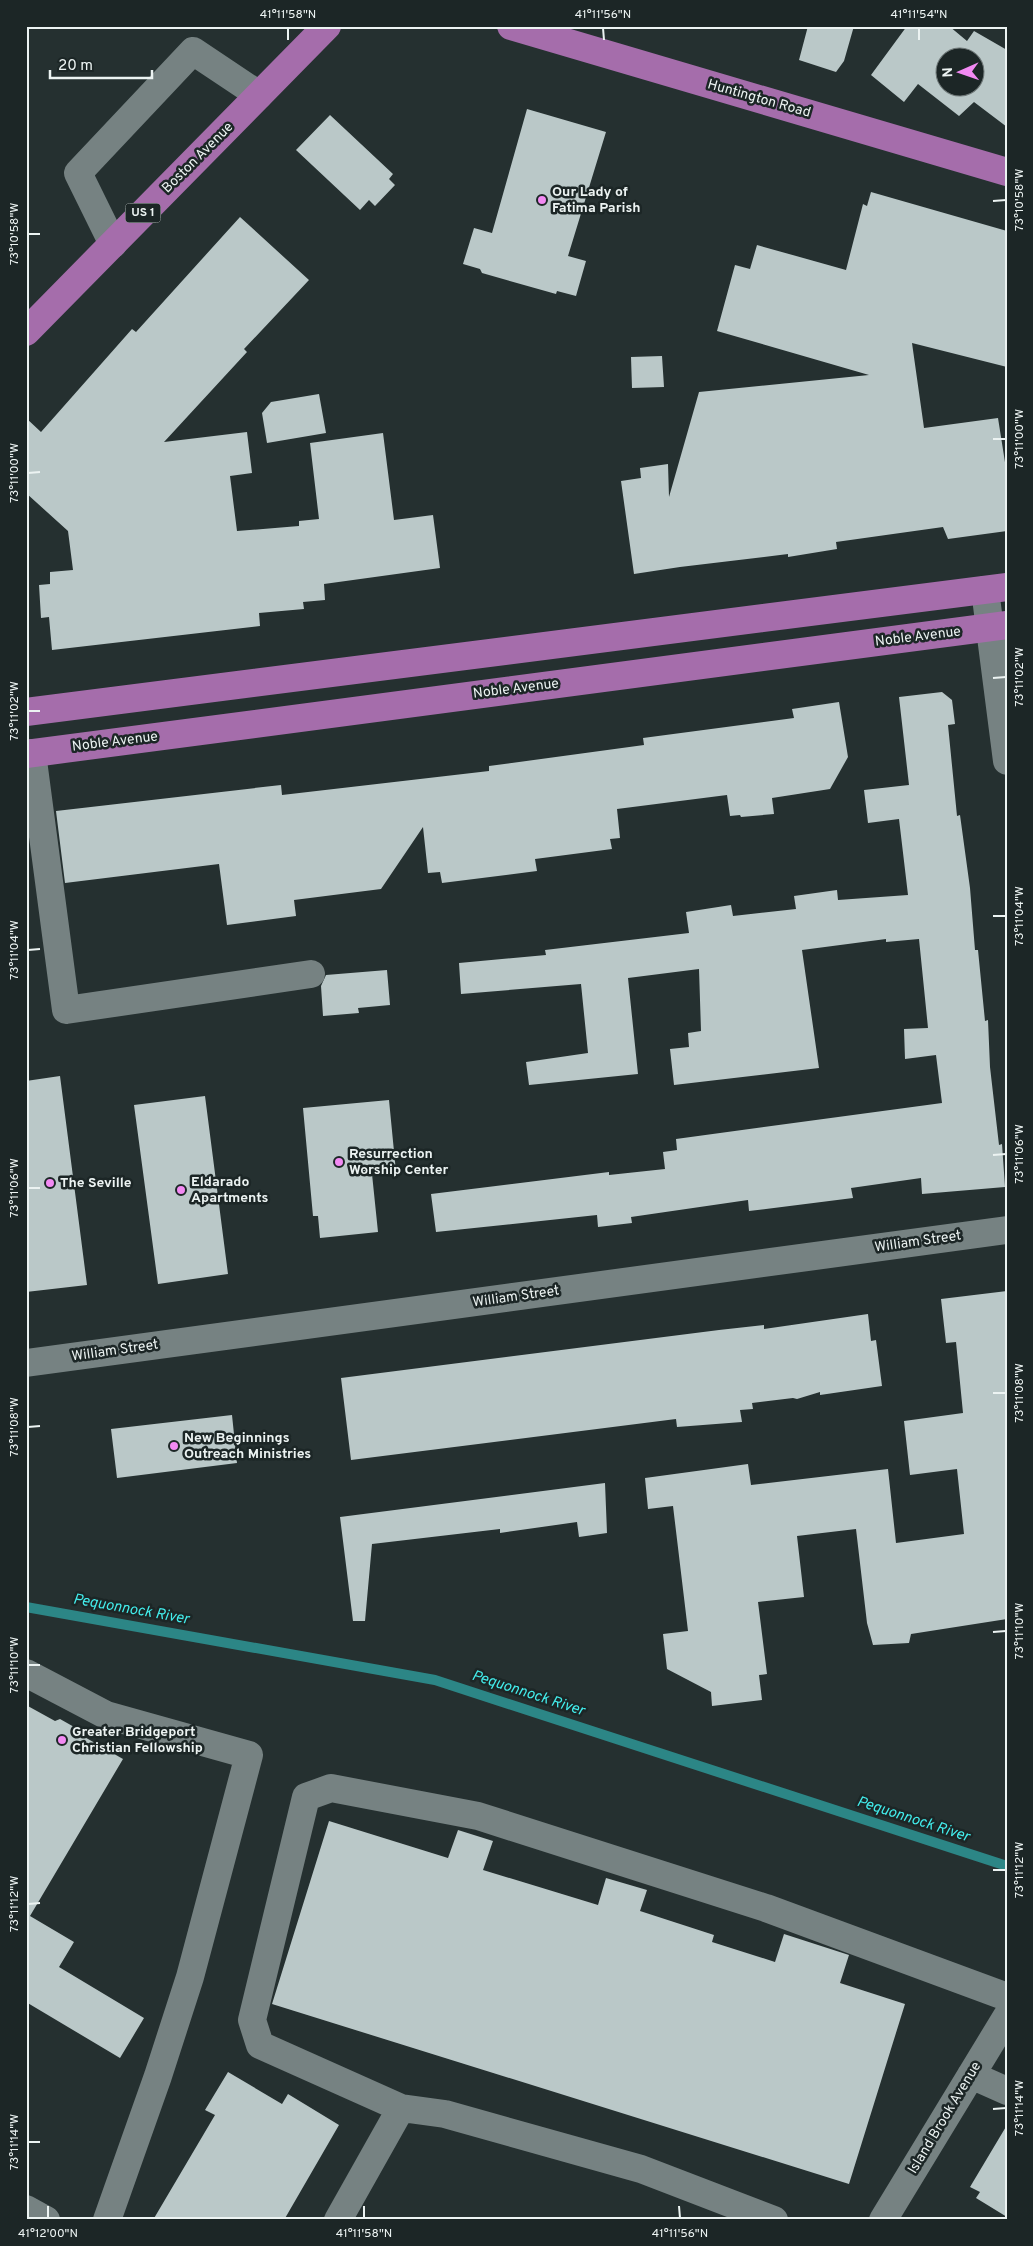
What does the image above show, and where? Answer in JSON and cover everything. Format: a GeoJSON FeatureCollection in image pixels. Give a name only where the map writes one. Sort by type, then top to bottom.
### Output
{"type":"FeatureCollection","features":[{"type":"Feature","properties":{"kind":"main road","name":"Boston Avenue"},"geometry":{"type":"LineString","coordinates":[[26,332],[327,26]]}},
{"type":"Feature","properties":{"kind":"main road","name":"Huntington Road"},"geometry":{"type":"LineString","coordinates":[[511,26],[1007,172]]}},
{"type":"Feature","properties":{"kind":"main road"},"geometry":{"type":"LineString","coordinates":[[26,712],[996,589]]}},
{"type":"Feature","properties":{"kind":"main road","name":"Noble Avenue"},"geometry":{"type":"LineString","coordinates":[[29,753],[998,626]]}},
{"type":"Feature","properties":{"kind":"street"},"geometry":{"type":"LineString","coordinates":[[113,244],[78,173],[193,51],[260,95]]}},
{"type":"Feature","properties":{"kind":"street"},"geometry":{"type":"LineString","coordinates":[[996,589],[1007,761]]}},
{"type":"Feature","properties":{"kind":"street"},"geometry":{"type":"LineString","coordinates":[[29,753],[66,1010],[311,974]]}},
{"type":"Feature","properties":{"kind":"street","name":"William Street"},"geometry":{"type":"LineString","coordinates":[[26,1363],[1007,1230]]}},
{"type":"Feature","properties":{"kind":"street"},"geometry":{"type":"LineString","coordinates":[[26,1673],[106,1715],[249,1755],[190,1977],[158,2076],[107,2220]]}},
{"type":"Feature","properties":{"kind":"street"},"geometry":{"type":"LineString","coordinates":[[774,2220],[641,2169],[445,2114],[401,2108],[260,2045],[252,2020],[306,1797],[331,1788],[488,1819],[766,1908],[1007,1997]]}},
{"type":"Feature","properties":{"kind":"street","name":"Island Brook Avenue"},"geometry":{"type":"LineString","coordinates":[[883,2220],[971,2075],[1003,2031]]}},
{"type":"Feature","properties":{"kind":"street"},"geometry":{"type":"LineString","coordinates":[[971,2075],[1007,2091]]}},
{"type":"Feature","properties":{"kind":"street"},"geometry":{"type":"LineString","coordinates":[[338,2220],[401,2108]]}},
{"type":"Feature","properties":{"kind":"street"},"geometry":{"type":"LineString","coordinates":[[26,2208],[46,2220]]}},
{"type":"Feature","properties":{"kind":"building"},"geometry":{"type":"Polygon","coordinates":[[[808,26],[854,26],[844,61],[836,72],[799,60],[808,26]]]}},
{"type":"Feature","properties":{"kind":"building"},"geometry":{"type":"Polygon","coordinates":[[[907,26],[949,26],[967,41],[974,31],[1007,50],[1007,127],[974,102],[959,116],[918,84],[904,102],[871,75],[907,26]]]}},
{"type":"Feature","properties":{"kind":"building","name":"Our Lady of Fatima Parish"},"geometry":{"type":"Polygon","coordinates":[[[527,109],[606,132],[568,256],[586,261],[576,296],[557,291],[556,294],[482,273],[480,269],[463,264],[474,228],[492,233],[527,109]]]}},
{"type":"Feature","properties":{"kind":"building"},"geometry":{"type":"Polygon","coordinates":[[[330,115],[393,174],[389,179],[395,185],[375,206],[369,200],[360,210],[296,150],[330,115]]]}},
{"type":"Feature","properties":{"kind":"building"},"geometry":{"type":"Polygon","coordinates":[[[871,192],[1007,231],[1007,367],[912,343],[924,428],[998,418],[1007,475],[1007,531],[948,539],[943,527],[836,542],[837,549],[788,557],[788,554],[634,574],[621,481],[641,478],[640,468],[668,464],[669,497],[699,392],[869,375],[717,331],[735,265],[750,269],[757,245],[846,270],[863,204],[867,206],[871,192]]]}},
{"type":"Feature","properties":{"kind":"building"},"geometry":{"type":"Polygon","coordinates":[[[240,217],[309,280],[244,349],[247,352],[164,442],[247,432],[252,473],[230,476],[237,531],[299,526],[299,521],[319,519],[310,443],[383,433],[394,520],[433,515],[440,568],[324,584],[325,600],[303,602],[304,609],[259,613],[260,626],[52,650],[49,617],[41,618],[39,585],[50,584],[50,572],[73,570],[68,531],[26,493],[26,418],[41,432],[132,329],[136,332],[240,217]]]}},
{"type":"Feature","properties":{"kind":"building"},"geometry":{"type":"Polygon","coordinates":[[[662,356],[664,387],[632,388],[631,357],[662,356]]]}},
{"type":"Feature","properties":{"kind":"building"},"geometry":{"type":"Polygon","coordinates":[[[319,394],[326,433],[267,443],[262,413],[271,402],[319,394]]]}},
{"type":"Feature","properties":{"kind":"building"},"geometry":{"type":"Polygon","coordinates":[[[942,692],[952,700],[955,724],[948,725],[957,816],[960,815],[970,888],[975,950],[978,950],[985,1021],[988,1020],[990,1067],[999,1145],[1002,1144],[1005,1187],[922,1194],[921,1178],[851,1188],[853,1198],[749,1211],[748,1200],[631,1217],[632,1223],[598,1227],[597,1215],[436,1232],[431,1194],[609,1172],[609,1175],[665,1169],[663,1152],[677,1150],[676,1139],[942,1103],[936,1055],[905,1059],[904,1029],[928,1028],[919,939],[886,942],[886,939],[802,950],[819,1068],[674,1085],[670,1049],[689,1047],[688,1033],[701,1031],[699,969],[628,978],[638,1074],[529,1085],[526,1062],[588,1053],[581,984],[461,994],[459,963],[546,955],[545,950],[689,933],[686,912],[731,905],[733,916],[796,909],[794,896],[837,890],[838,900],[908,895],[899,819],[868,823],[864,790],[909,785],[899,697],[942,692]]]}},
{"type":"Feature","properties":{"kind":"building"},"geometry":{"type":"Polygon","coordinates":[[[839,702],[848,757],[830,789],[772,798],[774,814],[730,816],[727,795],[617,809],[620,838],[610,839],[612,849],[535,859],[537,871],[442,883],[440,872],[428,873],[423,827],[381,889],[294,900],[296,916],[227,925],[219,864],[65,883],[56,811],[281,785],[282,795],[489,771],[489,766],[644,745],[643,738],[794,718],[792,709],[839,702]]]}},
{"type":"Feature","properties":{"kind":"building"},"geometry":{"type":"Polygon","coordinates":[[[387,970],[390,1005],[358,1008],[359,1013],[323,1016],[321,986],[326,975],[387,970]]]}},
{"type":"Feature","properties":{"kind":"building","name":"The Seville"},"geometry":{"type":"Polygon","coordinates":[[[60,1076],[87,1285],[26,1292],[26,1081],[60,1076]]]}},
{"type":"Feature","properties":{"kind":"building","name":"Eldarado Apartments"},"geometry":{"type":"Polygon","coordinates":[[[205,1096],[228,1274],[158,1284],[134,1105],[205,1096]]]}},
{"type":"Feature","properties":{"kind":"building","name":"Resurrection Worship Center"},"geometry":{"type":"Polygon","coordinates":[[[389,1100],[396,1172],[372,1174],[378,1232],[320,1238],[318,1216],[313,1216],[303,1108],[389,1100]]]}},
{"type":"Feature","properties":{"kind":"building"},"geometry":{"type":"Polygon","coordinates":[[[1007,1291],[1007,1619],[911,1634],[909,1643],[873,1645],[867,1623],[856,1529],[797,1536],[804,1597],[758,1602],[767,1674],[759,1675],[762,1700],[712,1706],[711,1692],[667,1669],[663,1634],[688,1631],[673,1506],[648,1509],[645,1478],[748,1464],[751,1485],[888,1469],[896,1543],[964,1534],[957,1469],[910,1475],[904,1421],[963,1413],[956,1342],[946,1343],[941,1299],[1007,1291]]]}},
{"type":"Feature","properties":{"kind":"building"},"geometry":{"type":"Polygon","coordinates":[[[868,1314],[871,1341],[876,1340],[882,1386],[820,1395],[820,1392],[797,1399],[752,1403],[753,1409],[740,1410],[742,1422],[677,1427],[676,1419],[351,1460],[341,1378],[719,1330],[764,1325],[764,1329],[868,1314]]]}},
{"type":"Feature","properties":{"kind":"building","name":"New Beginnings Outreach Ministries"},"geometry":{"type":"Polygon","coordinates":[[[232,1415],[237,1463],[117,1478],[111,1429],[232,1415]]]}},
{"type":"Feature","properties":{"kind":"building"},"geometry":{"type":"Polygon","coordinates":[[[605,1483],[607,1533],[579,1537],[577,1522],[500,1533],[500,1529],[372,1544],[365,1621],[353,1621],[340,1517],[605,1483]]]}},
{"type":"Feature","properties":{"kind":"building"},"geometry":{"type":"Polygon","coordinates":[[[26,1705],[55,1721],[60,1719],[83,1732],[81,1735],[123,1759],[30,1916],[74,1942],[59,1967],[144,2018],[120,2058],[26,2002],[26,1705]]]}},
{"type":"Feature","properties":{"kind":"building"},"geometry":{"type":"Polygon","coordinates":[[[329,1821],[448,1858],[458,1830],[493,1841],[483,1870],[598,1905],[606,1878],[647,1890],[640,1911],[714,1935],[712,1942],[775,1962],[784,1934],[849,1955],[840,1983],[905,2004],[849,2184],[272,2004],[329,1821]]]}},
{"type":"Feature","properties":{"kind":"building"},"geometry":{"type":"Polygon","coordinates":[[[228,2072],[282,2104],[288,2094],[339,2125],[284,2220],[153,2220],[215,2115],[205,2110],[228,2072]]]}},
{"type":"Feature","properties":{"kind":"building"},"geometry":{"type":"Polygon","coordinates":[[[1007,2125],[1007,2217],[976,2198],[980,2192],[970,2187],[1007,2125]]]}},
{"type":"Feature","properties":{"kind":"waterway","name":"Pequonnock River"},"geometry":{"type":"LineString","coordinates":[[26,1607],[435,1680],[1007,1866]]}},
{"type":"Feature","properties":{"kind":"place","name":"Our Lady of Fatima Parish"},"geometry":{"type":"Point","coordinates":[542,200]}},
{"type":"Feature","properties":{"kind":"place","name":"Resurrection Worship Center"},"geometry":{"type":"Point","coordinates":[339,1162]}},
{"type":"Feature","properties":{"kind":"place","name":"The Seville"},"geometry":{"type":"Point","coordinates":[50,1183]}},
{"type":"Feature","properties":{"kind":"place","name":"Eldarado Apartments"},"geometry":{"type":"Point","coordinates":[181,1190]}},
{"type":"Feature","properties":{"kind":"place","name":"New Beginnings Outreach Ministries"},"geometry":{"type":"Point","coordinates":[174,1446]}},
{"type":"Feature","properties":{"kind":"place","name":"Greater Bridgeport Christian Fellowship"},"geometry":{"type":"Point","coordinates":[62,1740]}}]}
